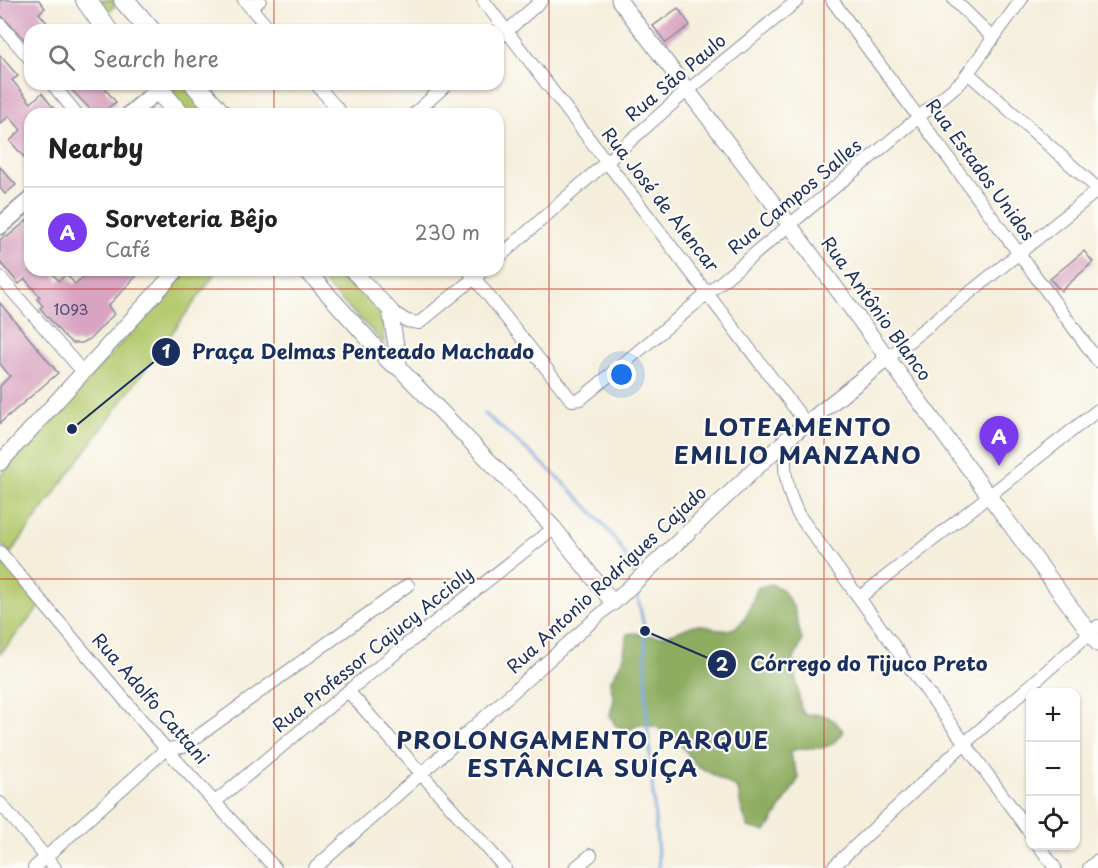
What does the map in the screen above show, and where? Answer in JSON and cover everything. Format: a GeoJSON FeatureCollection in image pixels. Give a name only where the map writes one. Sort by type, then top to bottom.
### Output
{"type":"FeatureCollection","features":[{"type":"Feature","properties":{"kind":"main road"},"geometry":{"type":"LineString","coordinates":[[86,0],[103,24]]}},
{"type":"Feature","properties":{"kind":"main road"},"geometry":{"type":"LineString","coordinates":[[107,24],[116,19],[126,2],[145,24]]}},
{"type":"Feature","properties":{"kind":"main road"},"geometry":{"type":"LineString","coordinates":[[136,108],[155,90]]}},
{"type":"Feature","properties":{"kind":"main road"},"geometry":{"type":"LineString","coordinates":[[162,90],[175,108]]}},
{"type":"Feature","properties":{"kind":"main road"},"geometry":{"type":"LineString","coordinates":[[200,90],[216,108]]}},
{"type":"Feature","properties":{"kind":"main road"},"geometry":{"type":"LineString","coordinates":[[0,226],[24,205]]}},
{"type":"Feature","properties":{"kind":"street","name":"Rua José de Alencar"},"geometry":{"type":"LineString","coordinates":[[483,0],[497,24]]}},
{"type":"Feature","properties":{"kind":"street"},"geometry":{"type":"LineString","coordinates":[[504,33],[542,0]]}},
{"type":"Feature","properties":{"kind":"street","name":"Rua Antônio Blanco"},"geometry":{"type":"LineString","coordinates":[[619,0],[789,224],[988,497],[1095,634]]}},
{"type":"Feature","properties":{"kind":"street","name":"Rua São Paulo"},"geometry":{"type":"LineString","coordinates":[[504,253],[688,90],[798,0]]}},
{"type":"Feature","properties":{"kind":"street","name":"Rua Estados Unidos"},"geometry":{"type":"LineString","coordinates":[[832,0],[1098,361]]}},
{"type":"Feature","properties":{"kind":"street"},"geometry":{"type":"LineString","coordinates":[[954,0],[993,38]]}},
{"type":"Feature","properties":{"kind":"street","name":"Rua Campos Salles"},"geometry":{"type":"LineString","coordinates":[[478,276],[572,400],[581,399],[920,117],[968,73],[1021,0]]}},
{"type":"Feature","properties":{"kind":"street"},"geometry":{"type":"LineString","coordinates":[[252,3],[266,24]]}},
{"type":"Feature","properties":{"kind":"street"},"geometry":{"type":"LineString","coordinates":[[0,24],[24,52]]}},
{"type":"Feature","properties":{"kind":"street","name":"Rua José de Alencar"},"geometry":{"type":"LineString","coordinates":[[504,35],[607,161],[709,292],[806,423]]}},
{"type":"Feature","properties":{"kind":"street"},"geometry":{"type":"LineString","coordinates":[[968,73],[1098,189]]}},
{"type":"Feature","properties":{"kind":"street"},"geometry":{"type":"LineString","coordinates":[[56,90],[72,108]]}},
{"type":"Feature","properties":{"kind":"street"},"geometry":{"type":"LineString","coordinates":[[321,90],[337,108]]}},
{"type":"Feature","properties":{"kind":"street"},"geometry":{"type":"LineString","coordinates":[[421,108],[440,90]]}},
{"type":"Feature","properties":{"kind":"street","name":"Rua Antonio Rodrigues Cajado"},"geometry":{"type":"LineString","coordinates":[[315,868],[423,775],[616,601],[787,439],[1098,189]]}},
{"type":"Feature","properties":{"kind":"street"},"geometry":{"type":"LineString","coordinates":[[0,463],[172,276]]}},
{"type":"Feature","properties":{"kind":"street"},"geometry":{"type":"LineString","coordinates":[[311,276],[388,362],[400,369],[554,528],[616,601]]}},
{"type":"Feature","properties":{"kind":"street"},"geometry":{"type":"LineString","coordinates":[[358,276],[390,310],[407,321],[419,323],[473,276]]}},
{"type":"Feature","properties":{"kind":"street"},"geometry":{"type":"LineString","coordinates":[[0,277],[84,373]]}},
{"type":"Feature","properties":{"kind":"street"},"geometry":{"type":"LineString","coordinates":[[390,310],[400,369]]}},
{"type":"Feature","properties":{"kind":"street"},"geometry":{"type":"LineString","coordinates":[[859,598],[1098,410]]}},
{"type":"Feature","properties":{"kind":"street"},"geometry":{"type":"LineString","coordinates":[[787,439],[784,467],[791,500],[798,514],[1026,827]]}},
{"type":"Feature","properties":{"kind":"street","name":"Rua Professor Cajucy Accioly"},"geometry":{"type":"LineString","coordinates":[[215,802],[348,691],[554,528]]}},
{"type":"Feature","properties":{"kind":"street","name":"Rua Adolfo Cattani"},"geometry":{"type":"LineString","coordinates":[[0,552],[166,748],[275,868]]}},
{"type":"Feature","properties":{"kind":"street"},"geometry":{"type":"LineString","coordinates":[[34,868],[166,748],[183,747],[408,585]]}},
{"type":"Feature","properties":{"kind":"street"},"geometry":{"type":"LineString","coordinates":[[839,866],[965,743],[1095,634]]}},
{"type":"Feature","properties":{"kind":"street"},"geometry":{"type":"LineString","coordinates":[[348,691],[505,868]]}},
{"type":"Feature","properties":{"kind":"street"},"geometry":{"type":"LineString","coordinates":[[0,803],[55,868]]}},
{"type":"Feature","properties":{"kind":"street"},"geometry":{"type":"LineString","coordinates":[[1042,850],[1055,868]]}},
{"type":"Feature","properties":{"kind":"street"},"geometry":{"type":"LineString","coordinates":[[575,868],[591,855]]}},
{"type":"Feature","properties":{"kind":"street"},"geometry":{"type":"LineString","coordinates":[[1089,868],[1098,860]]}},
{"type":"Feature","properties":{"kind":"green space"},"geometry":{"type":"Polygon","coordinates":[[[93,0],[114,0],[114,7],[107,13],[93,0]]]}},
{"type":"Feature","properties":{"kind":"green space"},"geometry":{"type":"Polygon","coordinates":[[[174,90],[189,90],[206,108],[183,108],[174,90]]]}},
{"type":"Feature","properties":{"kind":"green space"},"geometry":{"type":"Polygon","coordinates":[[[183,276],[214,276],[10,554],[0,543],[0,476],[183,276]]]}},
{"type":"Feature","properties":{"kind":"green space"},"geometry":{"type":"Polygon","coordinates":[[[317,276],[350,276],[382,311],[384,343],[317,276]]]}},
{"type":"Feature","properties":{"kind":"green space"},"geometry":{"type":"Polygon","coordinates":[[[0,558],[41,605],[0,654],[0,558]]]}},
{"type":"Feature","properties":{"kind":"green space"},"geometry":{"type":"Polygon","coordinates":[[[771,584],[782,589],[794,608],[802,641],[793,661],[801,709],[805,715],[827,716],[843,731],[830,745],[789,752],[799,778],[766,832],[748,827],[738,789],[696,765],[677,740],[657,727],[638,724],[628,732],[615,725],[610,715],[614,700],[610,682],[623,659],[627,634],[664,636],[699,625],[729,630],[741,623],[746,616],[757,588],[771,584]]]}},
{"type":"Feature","properties":{"kind":"building"},"geometry":{"type":"Polygon","coordinates":[[[0,0],[39,0],[45,8],[39,13],[48,24],[24,24],[24,39],[0,14],[0,0]]]}},
{"type":"Feature","properties":{"kind":"building"},"geometry":{"type":"Polygon","coordinates":[[[678,8],[690,25],[666,43],[653,26],[678,8]]]}},
{"type":"Feature","properties":{"kind":"building"},"geometry":{"type":"Polygon","coordinates":[[[0,55],[18,76],[12,80],[31,103],[42,93],[53,108],[24,108],[24,157],[10,141],[21,130],[9,116],[0,124],[0,55]]]}},
{"type":"Feature","properties":{"kind":"building"},"geometry":{"type":"Polygon","coordinates":[[[72,90],[106,90],[116,102],[108,108],[89,108],[72,90]]]}},
{"type":"Feature","properties":{"kind":"building"},"geometry":{"type":"Polygon","coordinates":[[[0,167],[16,185],[5,194],[0,188],[0,167]]]}},
{"type":"Feature","properties":{"kind":"building"},"geometry":{"type":"Polygon","coordinates":[[[24,223],[24,276],[54,276],[59,281],[64,276],[68,276],[75,284],[84,276],[136,276],[108,306],[114,314],[90,339],[82,343],[72,343],[40,308],[43,306],[37,299],[40,297],[25,279],[19,284],[0,262],[0,240],[5,235],[7,237],[24,223]]]}},
{"type":"Feature","properties":{"kind":"building"},"geometry":{"type":"Polygon","coordinates":[[[1084,251],[1093,262],[1061,291],[1050,279],[1084,251]]]}},
{"type":"Feature","properties":{"kind":"building"},"geometry":{"type":"Polygon","coordinates":[[[0,303],[58,373],[0,423],[0,386],[10,376],[0,364],[0,303]]]}},
{"type":"Feature","properties":{"kind":"waterway"},"geometry":{"type":"LineString","coordinates":[[485,414],[547,467],[593,513],[626,557],[634,577]]}},
{"type":"Feature","properties":{"kind":"waterway"},"geometry":{"type":"LineString","coordinates":[[636,589],[645,631],[647,718],[659,868]]}},
{"type":"Feature","properties":{"kind":"place","name":"Praça Delmas Penteado Machado"},"geometry":{"type":"Point","coordinates":[72,429]}},
{"type":"Feature","properties":{"kind":"place","name":"Sorveteria Bêjo"},"geometry":{"type":"Point","coordinates":[999,466]}},
{"type":"Feature","properties":{"kind":"place","name":"Córrego do Tijuco Preto"},"geometry":{"type":"Point","coordinates":[645,631]}},
{"type":"Feature","properties":{"kind":"district","name":"LOTEAMENTO EMILIO MANZANO"},"geometry":{"type":"Point","coordinates":[798,442]}},
{"type":"Feature","properties":{"kind":"district","name":"PROLONGAMENTO PARQUE ESTÂNCIA SUÍÇA"},"geometry":{"type":"Point","coordinates":[583,755]}}]}
